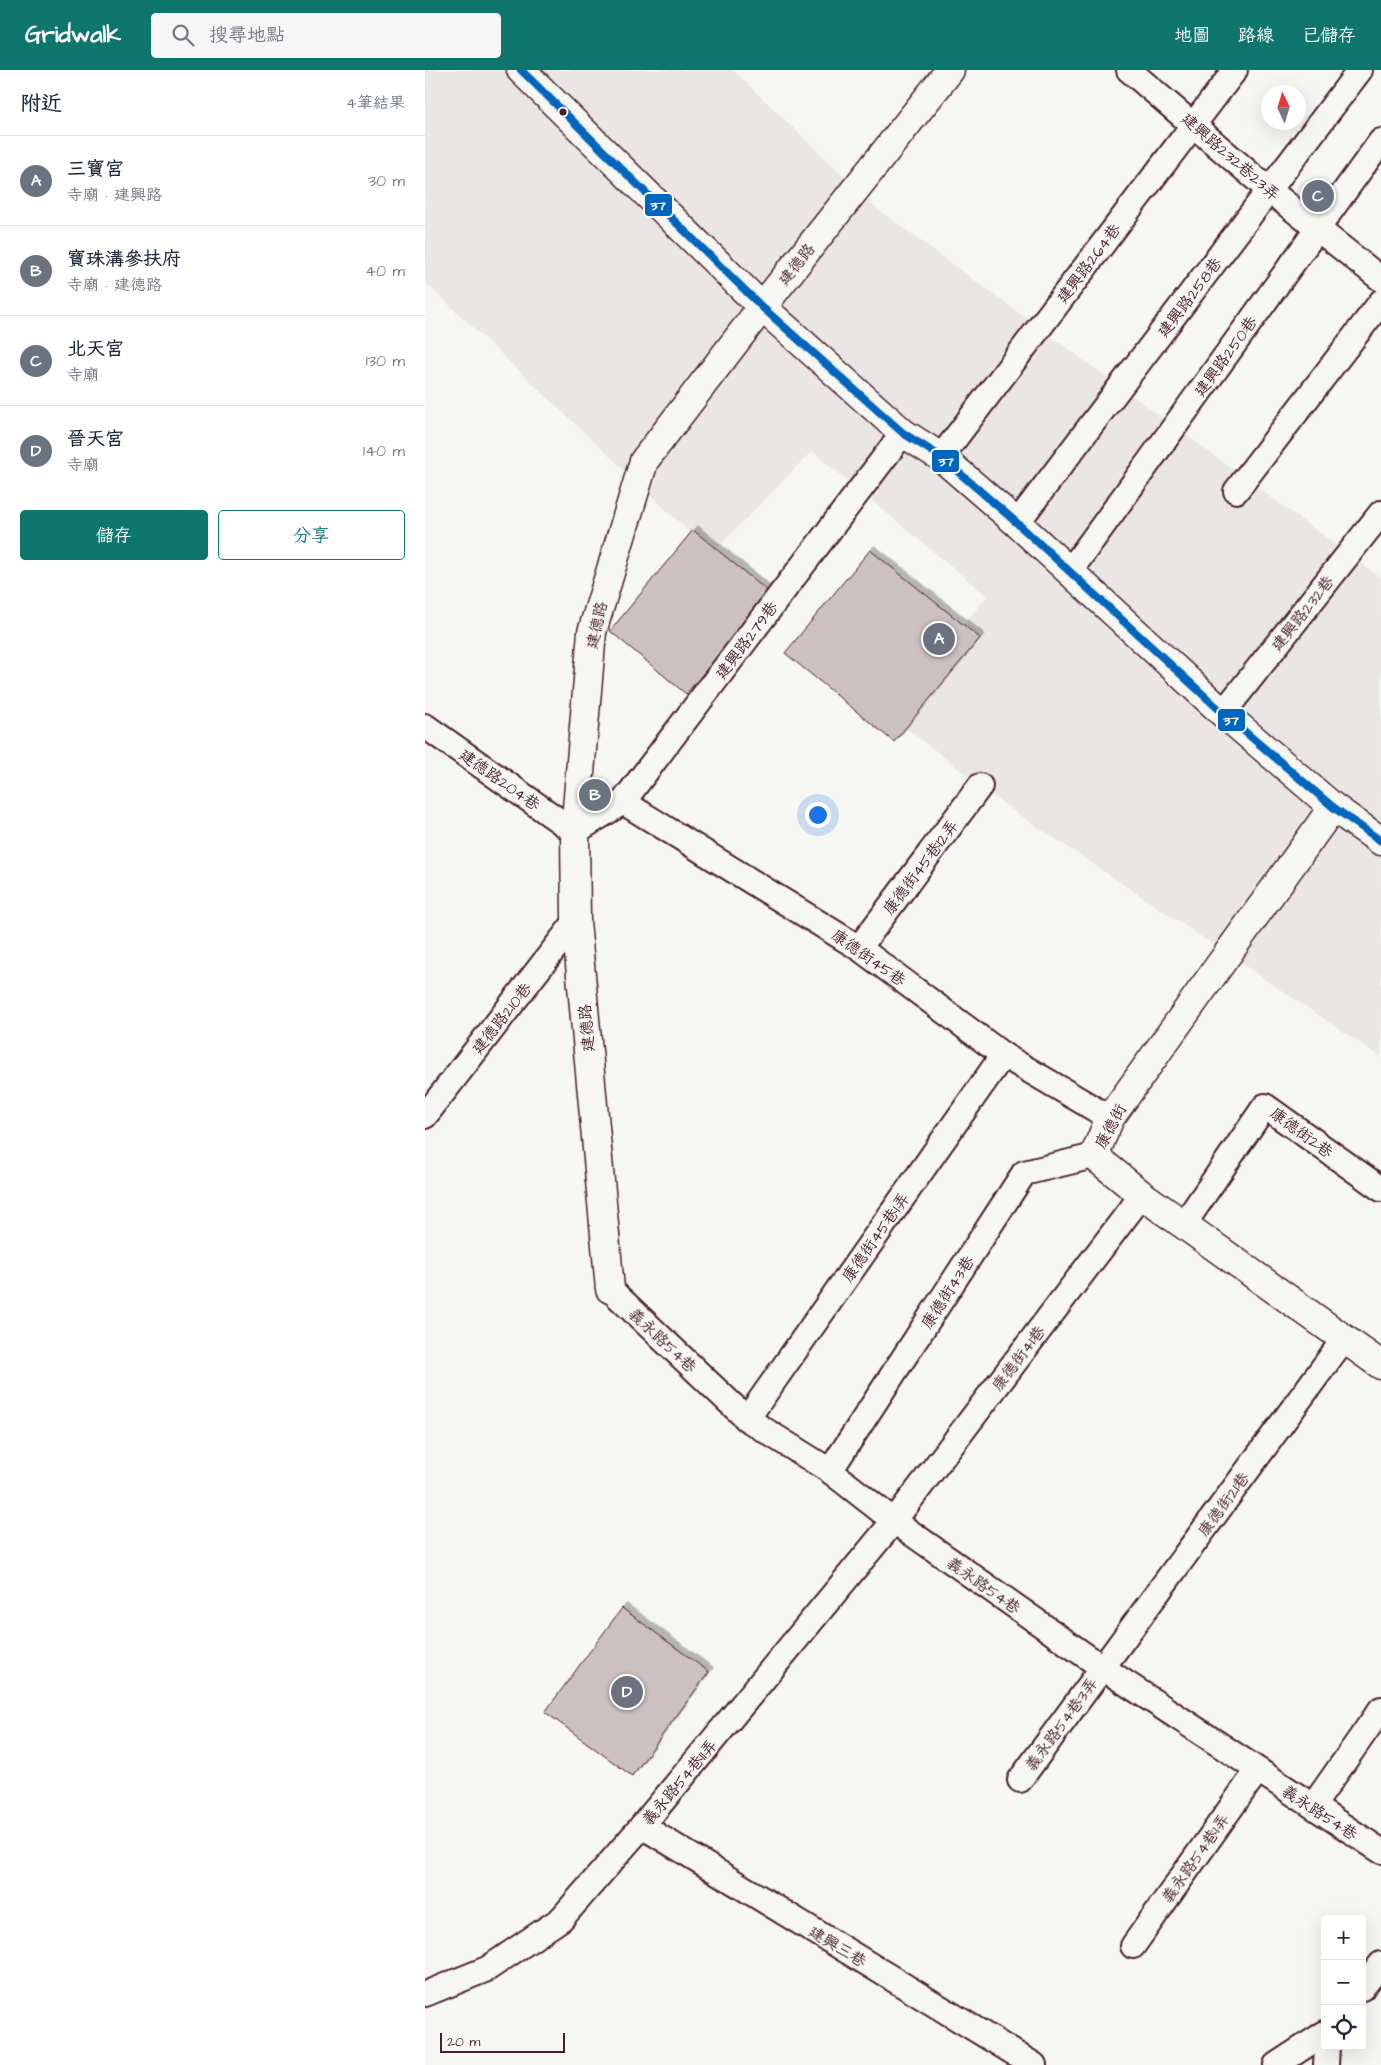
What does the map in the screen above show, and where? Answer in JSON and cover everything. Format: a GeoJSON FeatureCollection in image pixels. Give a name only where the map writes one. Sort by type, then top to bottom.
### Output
{"type":"FeatureCollection","features":[{"type":"Feature","properties":{"kind":"street","name":"建德路"},"geometry":{"type":"LineString","coordinates":[[611,1289],[576,921],[575,832],[592,632],[644,461],[762,307],[950,70]]}},
{"type":"Feature","properties":{"kind":"street"},"geometry":{"type":"LineString","coordinates":[[525,71],[762,307],[903,433],[941,457],[1070,571],[1223,713],[1333,807],[1381,840]]}},
{"type":"Feature","properties":{"kind":"street","name":"康德街"},"geometry":{"type":"LineString","coordinates":[[1333,807],[1111,1118],[1094,1156],[1142,1195],[1381,1365]]}},
{"type":"Feature","properties":{"kind":"lane","name":"建興路232巷23弄"},"geometry":{"type":"LineString","coordinates":[[1129,70],[1270,191],[1381,279]]}},
{"type":"Feature","properties":{"kind":"lane","name":"建興路264巷"},"geometry":{"type":"LineString","coordinates":[[941,457],[1235,70]]}},
{"type":"Feature","properties":{"kind":"lane","name":"建興路258巷"},"geometry":{"type":"LineString","coordinates":[[1017,524],[1360,70]]}},
{"type":"Feature","properties":{"kind":"lane","name":"建興路250巷"},"geometry":{"type":"LineString","coordinates":[[1070,571],[1381,141]]}},
{"type":"Feature","properties":{"kind":"lane"},"geometry":{"type":"LineString","coordinates":[[1236,491],[1381,302]]}},
{"type":"Feature","properties":{"kind":"lane","name":"建興路279巷"},"geometry":{"type":"LineString","coordinates":[[575,832],[623,802],[903,433]]}},
{"type":"Feature","properties":{"kind":"lane","name":"建興路232巷"},"geometry":{"type":"LineString","coordinates":[[1223,713],[1381,513]]}},
{"type":"Feature","properties":{"kind":"lane","name":"建德路204巷"},"geometry":{"type":"LineString","coordinates":[[425,726],[575,832]]}},
{"type":"Feature","properties":{"kind":"lane","name":"康德街45巷12弄"},"geometry":{"type":"LineString","coordinates":[[859,948],[980,786]]}},
{"type":"Feature","properties":{"kind":"lane","name":"康德街45巷"},"geometry":{"type":"LineString","coordinates":[[623,802],[859,948],[1003,1054],[1111,1118]]}},
{"type":"Feature","properties":{"kind":"lane","name":"建德路210巷"},"geometry":{"type":"LineString","coordinates":[[425,1116],[576,921]]}},
{"type":"Feature","properties":{"kind":"lane","name":"康德街45巷1弄"},"geometry":{"type":"LineString","coordinates":[[747,1419],[1003,1054]]}},
{"type":"Feature","properties":{"kind":"lane","name":"康德街2巷"},"geometry":{"type":"LineString","coordinates":[[1184,1224],[1265,1106],[1381,1189]]}},
{"type":"Feature","properties":{"kind":"lane","name":"康德街43巷"},"geometry":{"type":"LineString","coordinates":[[830,1471],[1024,1173],[1094,1156]]}},
{"type":"Feature","properties":{"kind":"lane","name":"康德街41巷"},"geometry":{"type":"LineString","coordinates":[[894,1522],[1142,1195]]}},
{"type":"Feature","properties":{"kind":"lane","name":"義永路54巷"},"geometry":{"type":"LineString","coordinates":[[611,1289],[747,1419],[830,1471],[894,1522],[1103,1668],[1381,1852]]}},
{"type":"Feature","properties":{"kind":"lane","name":"康德街21巷"},"geometry":{"type":"LineString","coordinates":[[1103,1668],[1344,1340]]}},
{"type":"Feature","properties":{"kind":"lane","name":"義永路54巷11弄"},"geometry":{"type":"LineString","coordinates":[[425,1994],[487,1969],[561,1919],[642,1826],[894,1522]]}},
{"type":"Feature","properties":{"kind":"lane","name":"義永路54巷3弄"},"geometry":{"type":"LineString","coordinates":[[1020,1780],[1103,1668]]}},
{"type":"Feature","properties":{"kind":"lane"},"geometry":{"type":"LineString","coordinates":[[1313,1806],[1381,1709]]}},
{"type":"Feature","properties":{"kind":"lane","name":"義永路54巷1弄"},"geometry":{"type":"LineString","coordinates":[[1133,1946],[1257,1771]]}},
{"type":"Feature","properties":{"kind":"lane","name":"建興三巷"},"geometry":{"type":"LineString","coordinates":[[642,1826],[1034,2065]]}},
{"type":"Feature","properties":{"kind":"lane"},"geometry":{"type":"LineString","coordinates":[[1366,1983],[1381,1964]]}},
{"type":"Feature","properties":{"kind":"lane"},"geometry":{"type":"LineString","coordinates":[[1276,2065],[1321,2036]]}},
{"type":"Feature","properties":{"kind":"lane"},"geometry":{"type":"LineString","coordinates":[[1326,2065],[1327,2050]]}},
{"type":"Feature","properties":{"kind":"shaded area"},"geometry":{"type":"Polygon","coordinates":[[[425,70],[733,70],[877,209],[1381,578],[1381,1057],[1008,807],[892,717],[987,596],[812,451],[712,553],[425,282],[425,70]]]}},
{"type":"Feature","properties":{"kind":"building"},"geometry":{"type":"Polygon","coordinates":[[[693,530],[770,593],[686,694],[610,631],[693,530]]]}},
{"type":"Feature","properties":{"kind":"building"},"geometry":{"type":"Polygon","coordinates":[[[870,550],[980,638],[894,742],[785,653],[870,550]]]}},
{"type":"Feature","properties":{"kind":"building"},"geometry":{"type":"Polygon","coordinates":[[[622,1608],[709,1672],[632,1776],[545,1712],[622,1608]]]}},
{"type":"Feature","properties":{"kind":"transit line","name":"37"},"geometry":{"type":"LineString","coordinates":[[521,70],[762,307],[903,433],[941,457],[1017,523],[1223,713],[1333,807],[1381,841]]}},
{"type":"Feature","properties":{"kind":"place","name":"北天宮"},"geometry":{"type":"Point","coordinates":[1318,196]}},
{"type":"Feature","properties":{"kind":"place","name":"三寶宮"},"geometry":{"type":"Point","coordinates":[939,639]}},
{"type":"Feature","properties":{"kind":"place","name":"寶珠溝參扶府"},"geometry":{"type":"Point","coordinates":[595,795]}},
{"type":"Feature","properties":{"kind":"place","name":"晉天宮"},"geometry":{"type":"Point","coordinates":[627,1692]}}]}
